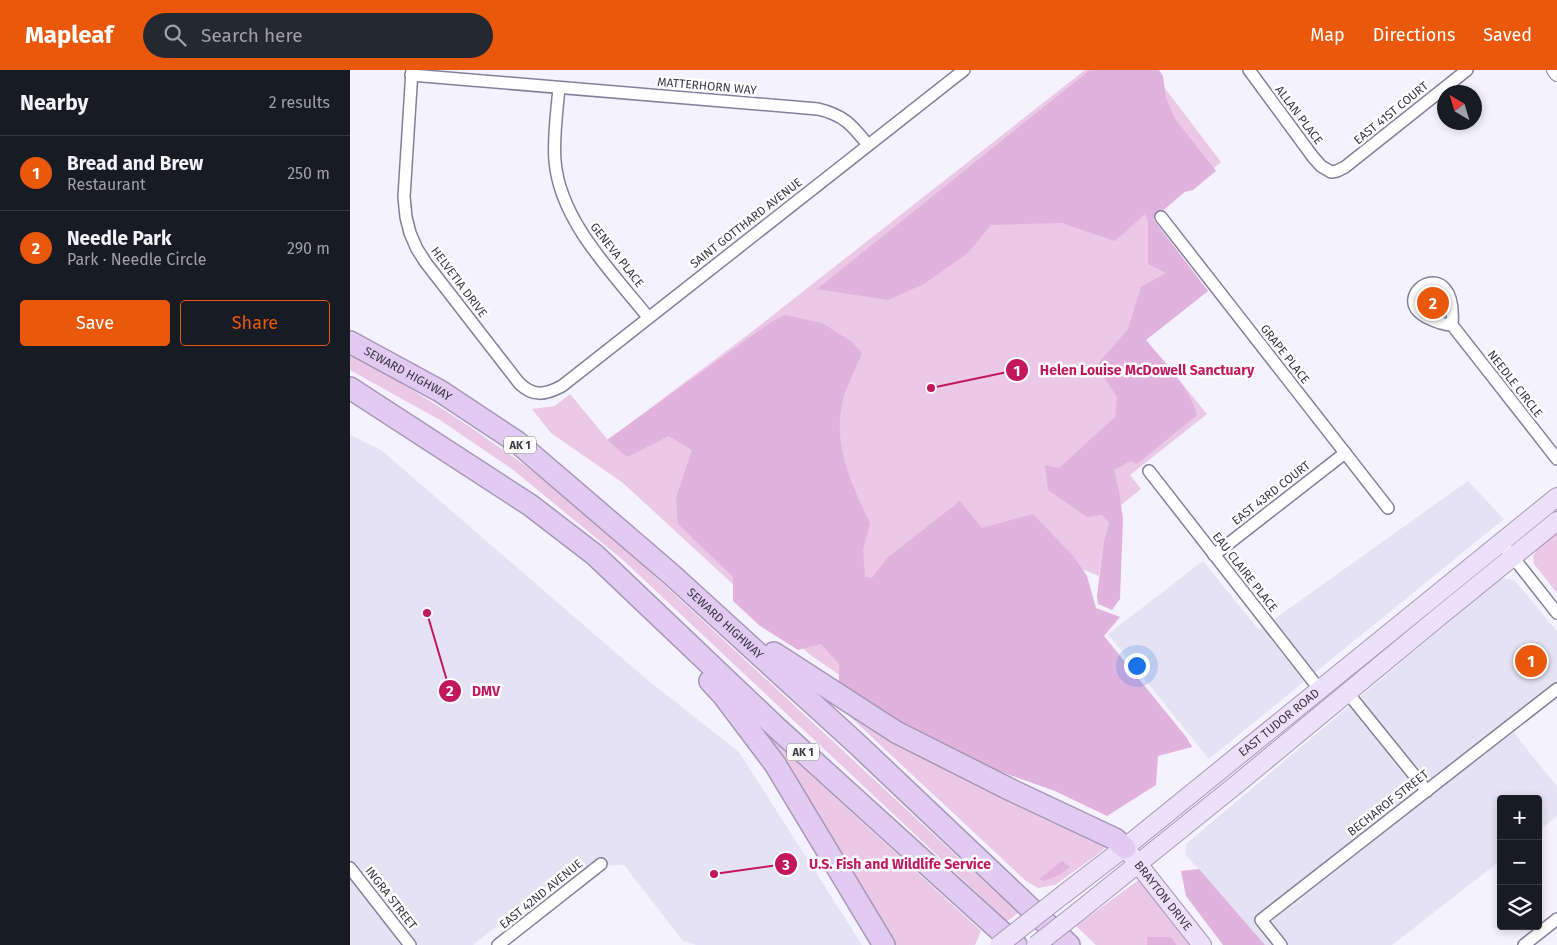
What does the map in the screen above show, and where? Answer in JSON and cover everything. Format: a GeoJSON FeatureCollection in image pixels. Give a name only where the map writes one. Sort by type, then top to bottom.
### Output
{"type":"FeatureCollection","features":[{"type":"Feature","properties":{"kind":"highway","name":"SEWARD HIGHWAY"},"geometry":{"type":"LineString","coordinates":[[350,342],[440,391],[517,442],[672,575],[857,744],[1069,945]]}},
{"type":"Feature","properties":{"kind":"highway","name":"AK 1"},"geometry":{"type":"LineString","coordinates":[[350,388],[530,505],[595,555],[778,729],[1016,945]]}},
{"type":"Feature","properties":{"kind":"highway"},"geometry":{"type":"LineString","coordinates":[[595,555],[723,695],[775,764],[884,945]]}},
{"type":"Feature","properties":{"kind":"highway"},"geometry":{"type":"LineString","coordinates":[[672,575],[785,662],[896,732],[1011,790],[1115,839],[1125,848]]}},
{"type":"Feature","properties":{"kind":"main road","name":"EAST TUDOR ROAD"},"geometry":{"type":"LineString","coordinates":[[999,945],[1125,848],[1557,497]]}},
{"type":"Feature","properties":{"kind":"main road","name":"EAST TUDOR ROAD"},"geometry":{"type":"LineString","coordinates":[[1036,945],[1237,784],[1512,556],[1557,522]]}},
{"type":"Feature","properties":{"kind":"main road","name":"BRAYTON DRIVE"},"geometry":{"type":"LineString","coordinates":[[1125,848],[1202,945]]}},
{"type":"Feature","properties":{"kind":"street","name":"SAINT GOTTHARD AVENUE"},"geometry":{"type":"LineString","coordinates":[[542,393],[562,386],[964,70]]}},
{"type":"Feature","properties":{"kind":"street","name":"ALLAN PLACE"},"geometry":{"type":"LineString","coordinates":[[1248,70],[1314,158],[1321,166],[1331,172]]}},
{"type":"Feature","properties":{"kind":"street","name":"EAST 41ST COURT"},"geometry":{"type":"LineString","coordinates":[[1331,172],[1345,167],[1360,157],[1467,70]]}},
{"type":"Feature","properties":{"kind":"street"},"geometry":{"type":"LineString","coordinates":[[1554,70],[1557,74]]}},
{"type":"Feature","properties":{"kind":"street","name":"MATTERHORN WAY"},"geometry":{"type":"LineString","coordinates":[[412,73],[559,88],[818,110],[830,112],[852,124],[868,145]]}},
{"type":"Feature","properties":{"kind":"street","name":"HELVETIA DRIVE"},"geometry":{"type":"LineString","coordinates":[[412,73],[404,180],[404,198],[410,233],[426,263],[519,383],[525,389],[542,393]]}},
{"type":"Feature","properties":{"kind":"street","name":"GENEVA PLACE"},"geometry":{"type":"LineString","coordinates":[[559,88],[555,159],[563,194],[572,217],[584,236],[648,317]]}},
{"type":"Feature","properties":{"kind":"street","name":"GRAPE PLACE"},"geometry":{"type":"LineString","coordinates":[[1160,217],[1388,508]]}},
{"type":"Feature","properties":{"kind":"street","name":"NEEDLE CIRCLE"},"geometry":{"type":"LineString","coordinates":[[1452,325],[1557,459]]}},
{"type":"Feature","properties":{"kind":"street","name":"EAST 43RD COURT"},"geometry":{"type":"LineString","coordinates":[[1214,555],[1345,453]]}},
{"type":"Feature","properties":{"kind":"street","name":"EAU CLAIRE PLACE"},"geometry":{"type":"LineString","coordinates":[[1149,471],[1320,690]]}},
{"type":"Feature","properties":{"kind":"street"},"geometry":{"type":"LineString","coordinates":[[1501,542],[1557,613]]}},
{"type":"Feature","properties":{"kind":"street","name":"BECHAROF STREET"},"geometry":{"type":"LineString","coordinates":[[1282,945],[1262,920],[1557,689]]}},
{"type":"Feature","properties":{"kind":"street"},"geometry":{"type":"LineString","coordinates":[[1347,692],[1427,791]]}},
{"type":"Feature","properties":{"kind":"street","name":"EAST 42ND AVENUE"},"geometry":{"type":"LineString","coordinates":[[498,945],[601,864]]}},
{"type":"Feature","properties":{"kind":"street","name":"INGRA STREET"},"geometry":{"type":"LineString","coordinates":[[350,868],[410,945]]}},
{"type":"Feature","properties":{"kind":"street"},"geometry":{"type":"LineString","coordinates":[[1524,945],[1557,919]]}},
{"type":"Feature","properties":{"kind":"shaded area"},"geometry":{"type":"Polygon","coordinates":[[[1085,70],[1151,70],[1221,162],[1153,219],[1208,291],[1146,340],[1207,414],[1130,475],[1141,489],[1105,518],[1109,523],[1104,540],[1099,576],[1082,569],[1075,558],[877,701],[809,654],[623,483],[551,433],[532,409],[555,406],[570,394],[608,440],[749,334],[1085,70]]]}},
{"type":"Feature","properties":{"kind":"shaded area"},"geometry":{"type":"Polygon","coordinates":[[[1090,70],[1159,70],[1163,76],[1166,98],[1175,119],[1216,171],[1193,190],[1184,192],[1153,219],[1208,291],[1146,340],[1183,385],[1194,405],[1197,415],[1137,464],[1130,461],[1114,470],[1123,519],[1120,599],[1112,610],[1098,604],[1097,596],[1104,540],[1109,523],[1102,515],[1087,517],[1048,490],[1045,465],[1059,468],[1115,417],[1117,397],[1096,366],[1128,329],[1141,287],[1166,273],[1148,264],[1148,222],[1145,214],[1115,241],[1062,223],[991,225],[968,253],[924,284],[888,300],[817,289],[1090,70]]]}},
{"type":"Feature","properties":{"kind":"shaded area"},"geometry":{"type":"Polygon","coordinates":[[[1432,289],[1440,292],[1443,298],[1446,308],[1445,318],[1425,311],[1420,305],[1423,295],[1432,289]]]}},
{"type":"Feature","properties":{"kind":"shaded area"},"geometry":{"type":"Polygon","coordinates":[[[785,315],[822,323],[852,342],[862,353],[842,403],[840,435],[842,451],[851,480],[870,524],[863,550],[865,577],[872,578],[887,558],[960,501],[982,528],[1033,514],[1075,558],[1087,576],[1096,608],[1120,617],[1104,636],[1187,738],[1192,747],[1158,756],[1156,785],[1107,816],[1055,791],[990,768],[906,731],[839,686],[839,664],[821,644],[798,650],[760,626],[733,601],[733,577],[678,524],[676,498],[692,450],[669,436],[627,457],[607,440],[771,322],[785,315]]]}},
{"type":"Feature","properties":{"kind":"shaded area"},"geometry":{"type":"Polygon","coordinates":[[[350,353],[466,425],[577,504],[1018,913],[1007,921],[623,560],[512,469],[440,420],[350,370],[350,353]]]}},
{"type":"Feature","properties":{"kind":"shaded area"},"geometry":{"type":"Polygon","coordinates":[[[350,435],[381,450],[645,678],[739,752],[862,945],[696,945],[683,941],[624,865],[570,867],[473,945],[350,945],[350,435]]]}},
{"type":"Feature","properties":{"kind":"shaded area"},"geometry":{"type":"Polygon","coordinates":[[[1468,481],[1504,519],[1209,759],[1108,634],[1203,561],[1259,630],[1468,481]]]}},
{"type":"Feature","properties":{"kind":"shaded area"},"geometry":{"type":"Polygon","coordinates":[[[1557,533],[1557,593],[1534,564],[1533,556],[1537,549],[1557,533]]]}},
{"type":"Feature","properties":{"kind":"shaded area"},"geometry":{"type":"Polygon","coordinates":[[[1501,578],[1514,580],[1557,631],[1557,694],[1511,729],[1557,787],[1557,816],[1542,828],[1542,795],[1497,795],[1497,863],[1392,945],[1265,945],[1185,854],[1186,844],[1501,578]]]}},
{"type":"Feature","properties":{"kind":"shaded area"},"geometry":{"type":"Polygon","coordinates":[[[830,698],[895,739],[971,782],[1099,839],[1107,846],[1055,885],[1038,888],[1026,881],[830,698]]]}},
{"type":"Feature","properties":{"kind":"shaded area"},"geometry":{"type":"Polygon","coordinates":[[[755,724],[981,931],[975,945],[894,945],[755,724]]]}},
{"type":"Feature","properties":{"kind":"shaded area"},"geometry":{"type":"Polygon","coordinates":[[[1062,861],[1070,867],[1059,875],[1044,881],[1039,879],[1062,861]]]}},
{"type":"Feature","properties":{"kind":"shaded area"},"geometry":{"type":"Polygon","coordinates":[[[1199,869],[1265,945],[1223,945],[1186,896],[1181,871],[1199,869]]]}},
{"type":"Feature","properties":{"kind":"shaded area"},"geometry":{"type":"Polygon","coordinates":[[[1140,879],[1191,945],[1177,945],[1171,937],[1148,937],[1147,945],[1096,945],[1076,926],[1140,879]]]}},
{"type":"Feature","properties":{"kind":"shaded area"},"geometry":{"type":"Polygon","coordinates":[[[1147,937],[1171,937],[1177,945],[1147,945],[1147,937]]]}},
{"type":"Feature","properties":{"kind":"place","name":"Needle Park"},"geometry":{"type":"Point","coordinates":[1433,303]}},
{"type":"Feature","properties":{"kind":"place","name":"Helen Louise McDowell Sanctuary"},"geometry":{"type":"Point","coordinates":[931,388]}},
{"type":"Feature","properties":{"kind":"place","name":"DMV"},"geometry":{"type":"Point","coordinates":[427,613]}},
{"type":"Feature","properties":{"kind":"place","name":"Bread and Brew"},"geometry":{"type":"Point","coordinates":[1531,661]}},
{"type":"Feature","properties":{"kind":"place","name":"U.S. Fish and Wildlife Service"},"geometry":{"type":"Point","coordinates":[714,874]}}]}
